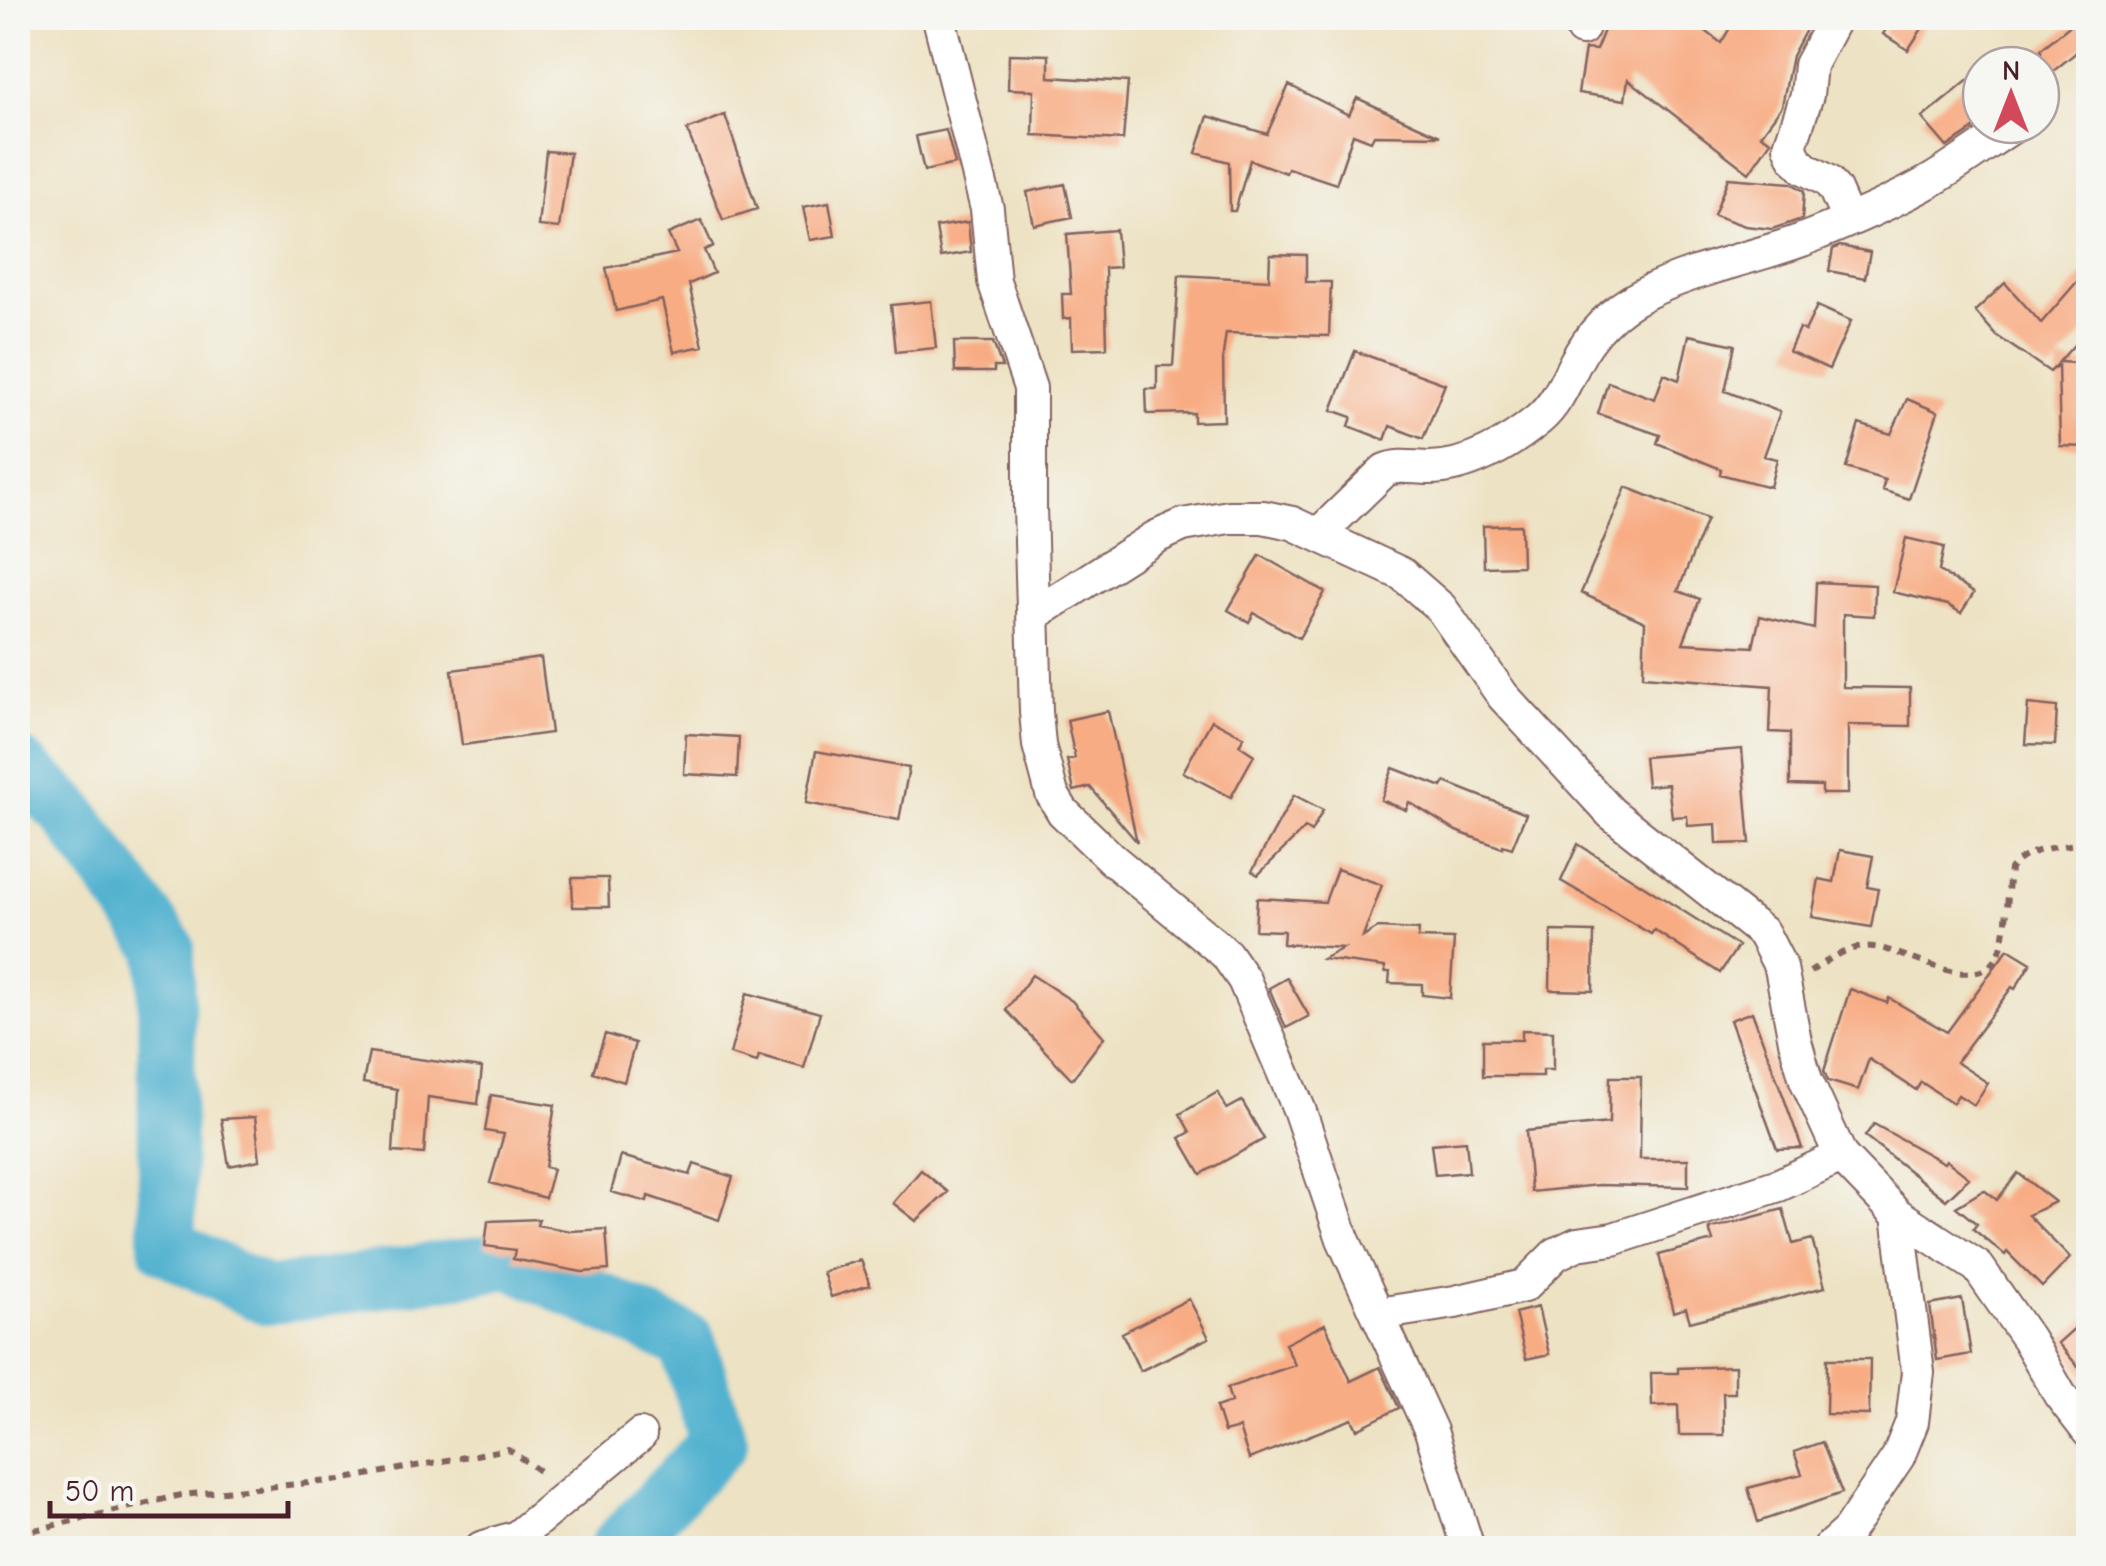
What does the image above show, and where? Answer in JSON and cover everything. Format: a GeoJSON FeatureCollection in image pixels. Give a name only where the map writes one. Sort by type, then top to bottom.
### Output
{"type":"FeatureCollection","features":[{"type":"Feature","properties":{"kind":"street"},"geometry":{"type":"LineString","coordinates":[[938,18],[988,209],[994,281],[1030,388],[1036,712],[1039,745],[1052,794],[1062,812],[1112,859],[1226,954],[1244,980],[1299,1109],[1342,1239],[1431,1432],[1468,1548]]}},
{"type":"Feature","properties":{"kind":"street"},"geometry":{"type":"LineString","coordinates":[[1836,18],[1810,66],[1807,95],[1790,146],[1794,158],[1804,168],[1828,181],[1848,220]]}},
{"type":"Feature","properties":{"kind":"street"},"geometry":{"type":"LineString","coordinates":[[1320,533],[1385,470],[1395,466],[1430,468],[1470,460],[1541,418],[1594,334],[1611,315],[1644,294],[1802,240],[1848,220],[1932,180],[1984,145]]}},
{"type":"Feature","properties":{"kind":"street"},"geometry":{"type":"LineString","coordinates":[[1035,614],[1156,537],[1183,525],[1230,518],[1264,517],[1320,533],[1402,574],[1442,608],[1503,696],[1611,813],[1762,933],[1781,968],[1806,1080],[1841,1156],[1898,1214],[1978,1268],[2028,1339],[2060,1395],[2088,1431]]}},
{"type":"Feature","properties":{"kind":"street"},"geometry":{"type":"LineString","coordinates":[[1378,1314],[1524,1286],[1556,1254],[1577,1244],[1614,1239],[1779,1185],[1841,1156]]}},
{"type":"Feature","properties":{"kind":"street"},"geometry":{"type":"LineString","coordinates":[[1829,1548],[1848,1532],[1898,1456],[1912,1422],[1918,1372],[1898,1214]]}},
{"type":"Feature","properties":{"kind":"street"},"geometry":{"type":"LineString","coordinates":[[482,1548],[517,1537],[640,1434]]}},
{"type":"Feature","properties":{"kind":"path"},"geometry":{"type":"LineString","coordinates":[[1784,990],[1852,948],[1874,947],[1906,955],[1955,974],[1983,968],[2001,951],[2010,870],[2015,862],[2030,854],[2088,842]]}},
{"type":"Feature","properties":{"kind":"path"},"geometry":{"type":"LineString","coordinates":[[18,1534],[181,1495],[340,1480],[508,1449],[569,1491]]}},
{"type":"Feature","properties":{"kind":"building"},"geometry":{"type":"Polygon","coordinates":[[[1609,18],[1689,18],[1721,43],[1736,18],[1803,18],[1810,22],[1792,56],[1782,106],[1761,135],[1771,141],[1749,173],[1628,79],[1625,100],[1578,93],[1585,49],[1596,50],[1609,18]]]}},
{"type":"Feature","properties":{"kind":"building"},"geometry":{"type":"Polygon","coordinates":[[[1893,18],[1929,18],[1908,50],[1883,34],[1893,18]]]}},
{"type":"Feature","properties":{"kind":"building"},"geometry":{"type":"Polygon","coordinates":[[[2079,18],[2088,18],[2088,43],[2061,65],[2061,45],[2046,45],[2079,18]]]}},
{"type":"Feature","properties":{"kind":"building"},"geometry":{"type":"Polygon","coordinates":[[[1009,54],[1049,55],[1049,77],[1128,82],[1123,140],[1033,135],[1034,90],[1008,89],[1009,54]]]}},
{"type":"Feature","properties":{"kind":"building"},"geometry":{"type":"Polygon","coordinates":[[[1289,85],[1349,115],[1357,98],[1440,136],[1374,135],[1371,141],[1353,134],[1336,184],[1250,160],[1235,211],[1230,211],[1229,162],[1196,153],[1208,116],[1267,134],[1289,85]]]}},
{"type":"Feature","properties":{"kind":"building"},"geometry":{"type":"Polygon","coordinates":[[[1961,86],[1961,138],[1947,147],[1922,118],[1961,86]]]}},
{"type":"Feature","properties":{"kind":"building"},"geometry":{"type":"Polygon","coordinates":[[[725,115],[757,209],[723,220],[687,130],[725,115]]]}},
{"type":"Feature","properties":{"kind":"building"},"geometry":{"type":"Polygon","coordinates":[[[946,130],[955,164],[924,171],[916,136],[946,130]]]}},
{"type":"Feature","properties":{"kind":"building"},"geometry":{"type":"Polygon","coordinates":[[[546,151],[570,153],[559,228],[538,226],[546,151]]]}},
{"type":"Feature","properties":{"kind":"building"},"geometry":{"type":"Polygon","coordinates":[[[1728,178],[1791,183],[1804,191],[1802,219],[1772,229],[1745,226],[1714,215],[1728,178]]]}},
{"type":"Feature","properties":{"kind":"building"},"geometry":{"type":"Polygon","coordinates":[[[1065,184],[1072,217],[1034,225],[1027,192],[1065,184]]]}},
{"type":"Feature","properties":{"kind":"building"},"geometry":{"type":"Polygon","coordinates":[[[829,202],[835,236],[810,240],[803,207],[829,202]]]}},
{"type":"Feature","properties":{"kind":"building"},"geometry":{"type":"Polygon","coordinates":[[[701,220],[713,246],[704,250],[714,273],[689,284],[703,346],[674,352],[662,300],[616,311],[606,268],[677,253],[668,234],[701,220]]]}},
{"type":"Feature","properties":{"kind":"building"},"geometry":{"type":"Polygon","coordinates":[[[968,222],[971,252],[941,257],[936,227],[968,222]]]}},
{"type":"Feature","properties":{"kind":"building"},"geometry":{"type":"Polygon","coordinates":[[[1116,230],[1119,267],[1105,268],[1107,348],[1072,349],[1071,318],[1063,319],[1062,294],[1071,294],[1067,234],[1116,230]]]}},
{"type":"Feature","properties":{"kind":"building"},"geometry":{"type":"Polygon","coordinates":[[[1840,246],[1870,252],[1865,278],[1829,271],[1833,249],[1840,246]]]}},
{"type":"Feature","properties":{"kind":"building"},"geometry":{"type":"Polygon","coordinates":[[[1270,254],[1306,255],[1306,282],[1331,282],[1329,336],[1226,333],[1224,421],[1194,422],[1194,413],[1147,414],[1146,389],[1157,389],[1157,366],[1173,366],[1179,275],[1269,280],[1270,254]]]}},
{"type":"Feature","properties":{"kind":"building"},"geometry":{"type":"Polygon","coordinates":[[[2088,269],[2088,329],[2059,362],[2088,364],[2088,447],[2060,446],[2058,364],[2050,372],[1997,336],[1975,311],[2005,283],[2041,323],[2088,269]]]}},
{"type":"Feature","properties":{"kind":"building"},"geometry":{"type":"Polygon","coordinates":[[[931,301],[936,348],[896,352],[891,305],[931,301]]]}},
{"type":"Feature","properties":{"kind":"building"},"geometry":{"type":"Polygon","coordinates":[[[1817,306],[1851,321],[1829,369],[1789,351],[1799,328],[1805,331],[1817,306]]]}},
{"type":"Feature","properties":{"kind":"building"},"geometry":{"type":"Polygon","coordinates":[[[1689,335],[1735,345],[1725,391],[1780,412],[1764,456],[1777,459],[1770,487],[1720,474],[1721,469],[1657,443],[1660,435],[1598,414],[1608,382],[1655,399],[1664,374],[1679,380],[1689,335]]]}},
{"type":"Feature","properties":{"kind":"building"},"geometry":{"type":"Polygon","coordinates":[[[954,342],[993,342],[1002,367],[994,367],[994,372],[955,372],[954,342]]]}},
{"type":"Feature","properties":{"kind":"building"},"geometry":{"type":"Polygon","coordinates":[[[1355,351],[1445,384],[1423,439],[1390,426],[1385,440],[1349,426],[1352,417],[1332,410],[1355,351]]]}},
{"type":"Feature","properties":{"kind":"building"},"geometry":{"type":"Polygon","coordinates":[[[1907,399],[1938,412],[1909,499],[1882,490],[1885,480],[1846,468],[1859,424],[1891,434],[1907,399]]]}},
{"type":"Feature","properties":{"kind":"building"},"geometry":{"type":"Polygon","coordinates":[[[1626,487],[1707,519],[1678,591],[1700,599],[1683,643],[1753,647],[1760,616],[1814,629],[1816,582],[1875,585],[1874,616],[1843,614],[1843,687],[1910,688],[1910,726],[1848,725],[1848,794],[1822,794],[1822,786],[1790,785],[1790,733],[1770,732],[1772,686],[1643,676],[1645,622],[1581,593],[1626,487]]]}},
{"type":"Feature","properties":{"kind":"building"},"geometry":{"type":"Polygon","coordinates":[[[1521,525],[1522,566],[1484,567],[1483,526],[1521,525]]]}},
{"type":"Feature","properties":{"kind":"building"},"geometry":{"type":"Polygon","coordinates":[[[1906,538],[1944,547],[1939,571],[1974,593],[1961,613],[1948,605],[1893,592],[1906,538]]]}},
{"type":"Feature","properties":{"kind":"building"},"geometry":{"type":"Polygon","coordinates":[[[1260,555],[1325,592],[1299,638],[1254,613],[1249,622],[1228,610],[1260,555]]]}},
{"type":"Feature","properties":{"kind":"building"},"geometry":{"type":"Polygon","coordinates":[[[541,658],[551,733],[462,745],[452,670],[541,658]]]}},
{"type":"Feature","properties":{"kind":"building"},"geometry":{"type":"Polygon","coordinates":[[[2028,704],[2057,707],[2055,745],[2025,744],[2028,704]]]}},
{"type":"Feature","properties":{"kind":"building"},"geometry":{"type":"Polygon","coordinates":[[[1108,711],[1137,842],[1090,787],[1074,791],[1067,760],[1075,758],[1067,720],[1108,711]]]}},
{"type":"Feature","properties":{"kind":"building"},"geometry":{"type":"Polygon","coordinates":[[[1212,720],[1244,737],[1239,745],[1254,755],[1231,797],[1183,772],[1212,720]]]}},
{"type":"Feature","properties":{"kind":"building"},"geometry":{"type":"Polygon","coordinates":[[[686,734],[739,737],[737,777],[684,774],[686,734]]]}},
{"type":"Feature","properties":{"kind":"building"},"geometry":{"type":"Polygon","coordinates":[[[1742,749],[1750,843],[1717,844],[1716,824],[1688,826],[1687,816],[1672,817],[1668,784],[1647,786],[1644,757],[1742,749]]]}},
{"type":"Feature","properties":{"kind":"building"},"geometry":{"type":"Polygon","coordinates":[[[816,751],[909,768],[899,820],[806,803],[816,751]]]}},
{"type":"Feature","properties":{"kind":"building"},"geometry":{"type":"Polygon","coordinates":[[[1393,768],[1442,787],[1445,782],[1526,814],[1512,848],[1456,831],[1409,802],[1406,810],[1381,800],[1393,768]]]}},
{"type":"Feature","properties":{"kind":"building"},"geometry":{"type":"Polygon","coordinates":[[[1294,795],[1323,810],[1311,832],[1305,828],[1258,875],[1252,871],[1294,795]]]}},
{"type":"Feature","properties":{"kind":"building"},"geometry":{"type":"Polygon","coordinates":[[[1578,844],[1738,946],[1720,973],[1654,930],[1651,934],[1561,881],[1578,844]]]}},
{"type":"Feature","properties":{"kind":"building"},"geometry":{"type":"Polygon","coordinates":[[[1840,850],[1873,856],[1867,887],[1878,889],[1871,927],[1812,917],[1819,879],[1834,882],[1840,850]]]}},
{"type":"Feature","properties":{"kind":"building"},"geometry":{"type":"Polygon","coordinates":[[[1337,869],[1382,885],[1363,937],[1378,928],[1419,930],[1418,938],[1454,939],[1450,998],[1422,995],[1422,984],[1389,983],[1390,972],[1385,972],[1385,967],[1323,959],[1343,948],[1283,944],[1284,931],[1255,930],[1257,898],[1325,902],[1337,869]]]}},
{"type":"Feature","properties":{"kind":"building"},"geometry":{"type":"Polygon","coordinates":[[[572,878],[608,878],[609,907],[573,907],[572,878]]]}},
{"type":"Feature","properties":{"kind":"building"},"geometry":{"type":"Polygon","coordinates":[[[1551,931],[1594,932],[1593,991],[1550,990],[1551,931]]]}},
{"type":"Feature","properties":{"kind":"building"},"geometry":{"type":"Polygon","coordinates":[[[2008,949],[2031,963],[1956,1062],[1988,1083],[1974,1105],[1958,1095],[1953,1103],[1921,1082],[1916,1090],[1869,1059],[1858,1090],[1828,1081],[1824,1071],[1850,989],[1887,1003],[1889,998],[1947,1032],[2008,949]]]}},
{"type":"Feature","properties":{"kind":"building"},"geometry":{"type":"Polygon","coordinates":[[[1032,975],[1072,1001],[1104,1037],[1072,1079],[1006,1010],[1032,975]]]}},
{"type":"Feature","properties":{"kind":"building"},"geometry":{"type":"Polygon","coordinates":[[[1287,978],[1309,1016],[1286,1028],[1269,988],[1287,978]]]}},
{"type":"Feature","properties":{"kind":"building"},"geometry":{"type":"Polygon","coordinates":[[[747,993],[820,1013],[804,1068],[759,1055],[757,1062],[730,1054],[747,993]]]}},
{"type":"Feature","properties":{"kind":"building"},"geometry":{"type":"Polygon","coordinates":[[[1752,1012],[1802,1148],[1777,1149],[1730,1020],[1752,1012]]]}},
{"type":"Feature","properties":{"kind":"building"},"geometry":{"type":"Polygon","coordinates":[[[1522,1030],[1553,1031],[1553,1070],[1543,1070],[1543,1076],[1483,1076],[1483,1040],[1522,1040],[1522,1030]]]}},
{"type":"Feature","properties":{"kind":"building"},"geometry":{"type":"Polygon","coordinates":[[[605,1034],[635,1043],[624,1082],[593,1072],[605,1034]]]}},
{"type":"Feature","properties":{"kind":"building"},"geometry":{"type":"Polygon","coordinates":[[[369,1052],[482,1068],[478,1104],[428,1097],[424,1154],[393,1152],[397,1089],[363,1083],[369,1052]]]}},
{"type":"Feature","properties":{"kind":"building"},"geometry":{"type":"Polygon","coordinates":[[[1610,1077],[1641,1077],[1640,1159],[1688,1159],[1688,1187],[1599,1185],[1531,1192],[1526,1131],[1609,1123],[1610,1077]]]}},
{"type":"Feature","properties":{"kind":"building"},"geometry":{"type":"Polygon","coordinates":[[[1218,1092],[1227,1109],[1242,1101],[1264,1139],[1201,1174],[1180,1138],[1190,1132],[1180,1114],[1218,1092]]]}},
{"type":"Feature","properties":{"kind":"building"},"geometry":{"type":"Polygon","coordinates":[[[491,1095],[555,1105],[545,1167],[553,1169],[545,1198],[490,1183],[504,1134],[485,1131],[491,1095]]]}},
{"type":"Feature","properties":{"kind":"building"},"geometry":{"type":"Polygon","coordinates":[[[255,1117],[260,1160],[229,1166],[221,1119],[255,1117]]]}},
{"type":"Feature","properties":{"kind":"building"},"geometry":{"type":"Polygon","coordinates":[[[1874,1124],[1944,1163],[1946,1160],[1969,1178],[1946,1200],[1865,1136],[1874,1124]]]}},
{"type":"Feature","properties":{"kind":"building"},"geometry":{"type":"Polygon","coordinates":[[[1466,1141],[1469,1172],[1435,1175],[1431,1144],[1466,1141]]]}},
{"type":"Feature","properties":{"kind":"building"},"geometry":{"type":"Polygon","coordinates":[[[621,1156],[690,1175],[694,1164],[733,1177],[719,1220],[648,1196],[647,1202],[611,1192],[621,1156]]]}},
{"type":"Feature","properties":{"kind":"building"},"geometry":{"type":"Polygon","coordinates":[[[921,1170],[948,1192],[916,1221],[893,1203],[921,1170]]]}},
{"type":"Feature","properties":{"kind":"building"},"geometry":{"type":"Polygon","coordinates":[[[2018,1173],[2055,1202],[2028,1215],[2070,1258],[2042,1287],[2007,1252],[2005,1255],[1973,1229],[1977,1224],[1956,1207],[1984,1190],[1997,1200],[2018,1173]]]}},
{"type":"Feature","properties":{"kind":"building"},"geometry":{"type":"Polygon","coordinates":[[[1783,1209],[1793,1244],[1812,1239],[1825,1287],[1690,1322],[1686,1308],[1673,1312],[1659,1255],[1713,1241],[1709,1229],[1783,1209]]]}},
{"type":"Feature","properties":{"kind":"building"},"geometry":{"type":"Polygon","coordinates":[[[539,1219],[537,1225],[570,1231],[606,1229],[609,1270],[582,1272],[513,1259],[515,1250],[485,1246],[488,1221],[539,1219]]]}},
{"type":"Feature","properties":{"kind":"building"},"geometry":{"type":"Polygon","coordinates":[[[861,1260],[870,1285],[831,1297],[823,1272],[861,1260]]]}},
{"type":"Feature","properties":{"kind":"building"},"geometry":{"type":"Polygon","coordinates":[[[1189,1299],[1209,1338],[1140,1371],[1122,1333],[1189,1299]]]}},
{"type":"Feature","properties":{"kind":"building"},"geometry":{"type":"Polygon","coordinates":[[[1962,1299],[1971,1354],[1937,1360],[1930,1305],[1962,1299]]]}},
{"type":"Feature","properties":{"kind":"building"},"geometry":{"type":"Polygon","coordinates":[[[1538,1307],[1549,1354],[1526,1359],[1515,1313],[1538,1307]]]}},
{"type":"Feature","properties":{"kind":"building"},"geometry":{"type":"Polygon","coordinates":[[[2088,1316],[2088,1378],[2058,1343],[2088,1316]]]}},
{"type":"Feature","properties":{"kind":"building"},"geometry":{"type":"Polygon","coordinates":[[[1325,1324],[1351,1381],[1380,1367],[1399,1408],[1357,1429],[1352,1419],[1249,1459],[1239,1428],[1224,1432],[1216,1407],[1231,1402],[1227,1388],[1295,1365],[1285,1344],[1325,1324]]]}},
{"type":"Feature","properties":{"kind":"building"},"geometry":{"type":"Polygon","coordinates":[[[1827,1359],[1870,1359],[1869,1415],[1826,1414],[1827,1359]]]}},
{"type":"Feature","properties":{"kind":"building"},"geometry":{"type":"Polygon","coordinates":[[[1735,1366],[1735,1393],[1723,1393],[1724,1435],[1679,1435],[1678,1405],[1652,1406],[1651,1373],[1735,1366]]]}},
{"type":"Feature","properties":{"kind":"building"},"geometry":{"type":"Polygon","coordinates":[[[1822,1442],[1842,1493],[1758,1522],[1748,1488],[1802,1474],[1794,1452],[1822,1442]]]}},
{"type":"Feature","properties":{"kind":"waterway"},"geometry":{"type":"LineString","coordinates":[[18,766],[67,811],[166,948],[167,1246],[266,1296],[511,1260],[687,1342],[719,1442],[618,1548]]}}]}
